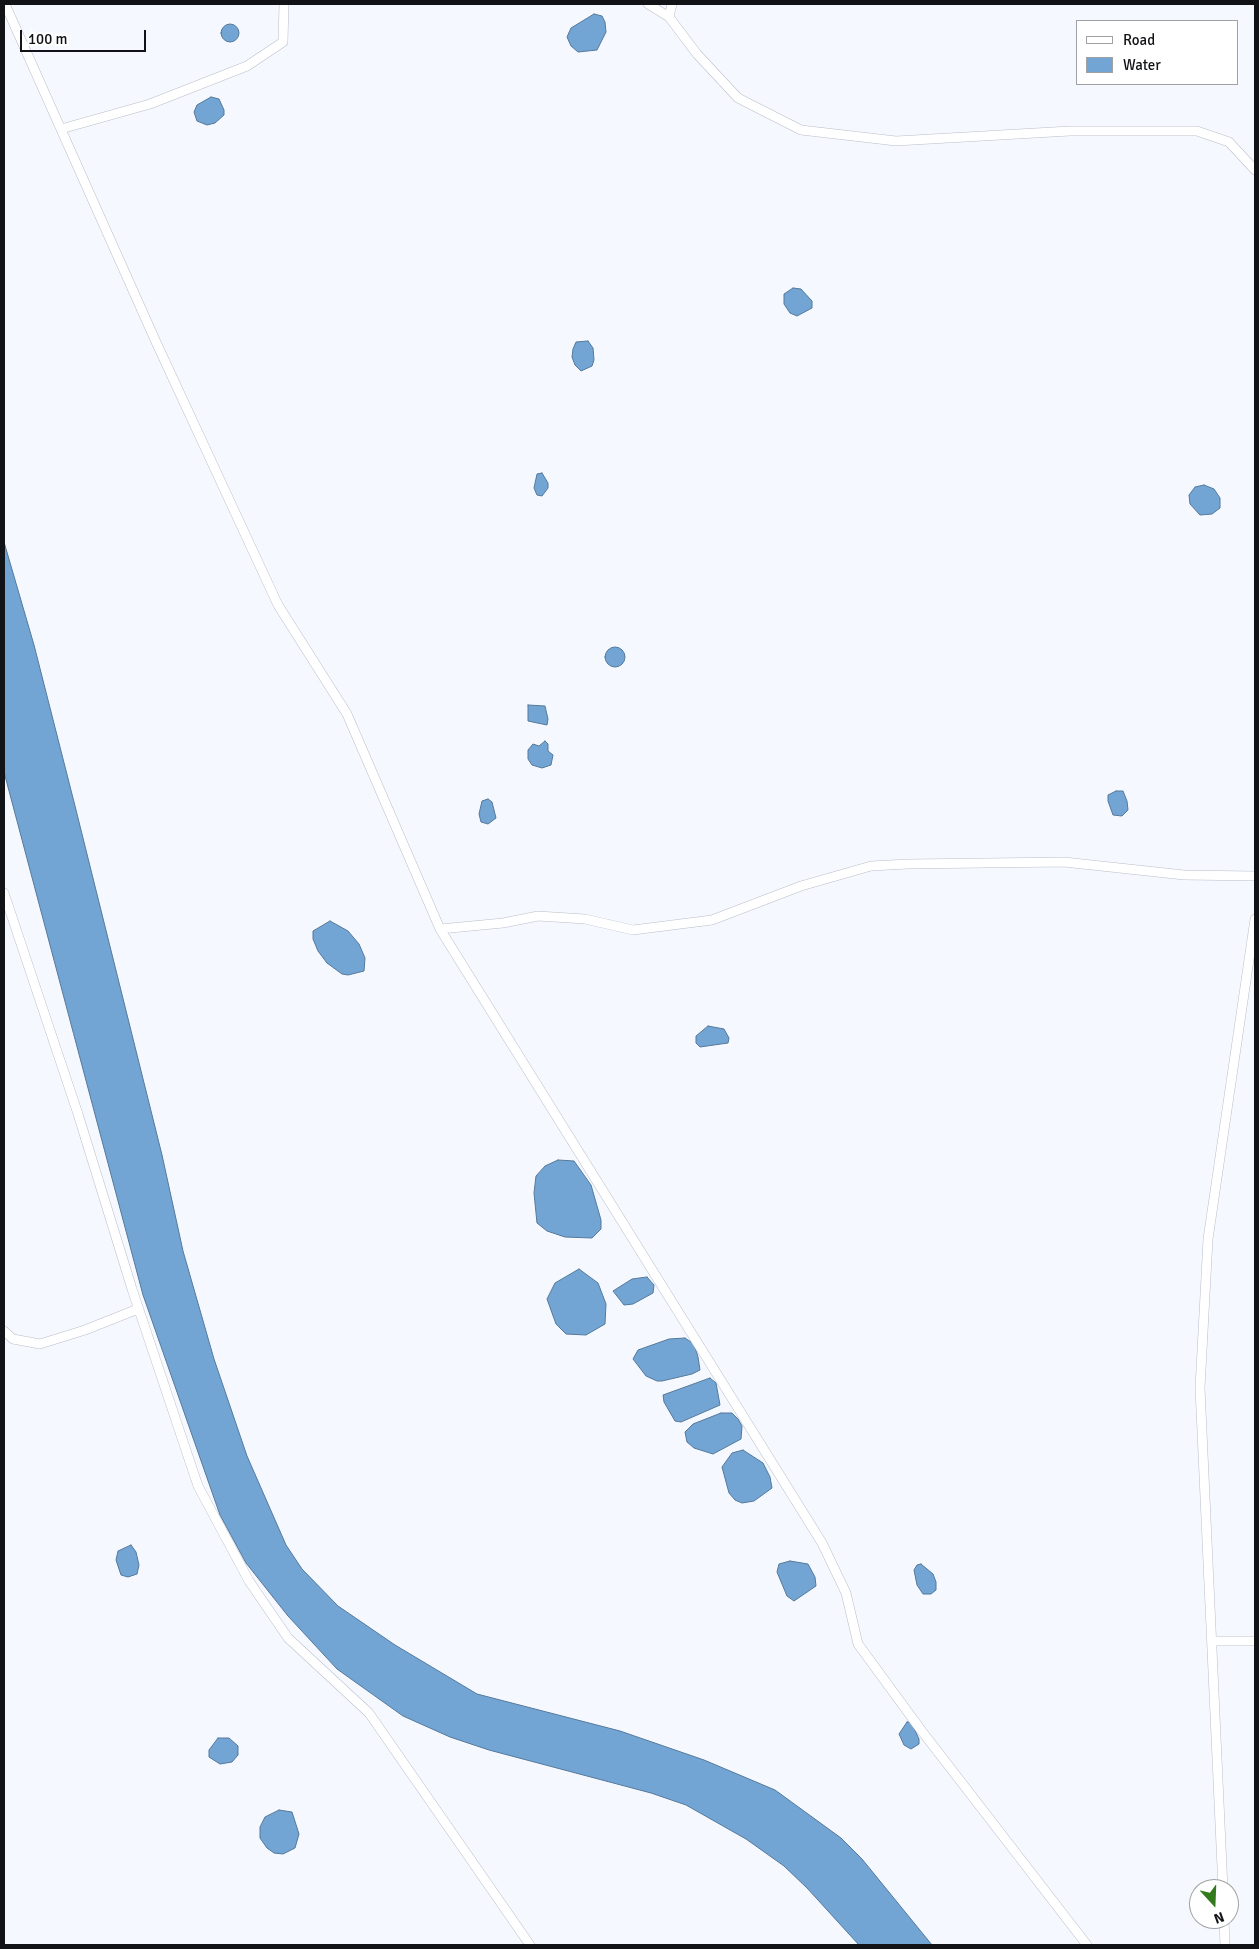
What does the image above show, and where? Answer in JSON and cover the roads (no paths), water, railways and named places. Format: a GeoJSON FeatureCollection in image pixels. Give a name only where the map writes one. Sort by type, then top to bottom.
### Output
{"type":"FeatureCollection","features":[{"type":"Feature","properties":{"kind":"street"},"geometry":{"type":"LineString","coordinates":[[5,4],[156,342],[278,605],[347,714],[440,929],[822,1543],[846,1593],[858,1644],[921,1730],[1087,1945]]}},
{"type":"Feature","properties":{"kind":"street"},"geometry":{"type":"LineString","coordinates":[[61,129],[150,104],[247,66],[283,42],[284,4]]}},
{"type":"Feature","properties":{"kind":"street"},"geometry":{"type":"LineString","coordinates":[[648,4],[669,17],[697,54],[738,98],[801,130],[896,141],[1070,131],[1197,131],[1229,142],[1255,170]]}},
{"type":"Feature","properties":{"kind":"street"},"geometry":{"type":"LineString","coordinates":[[669,17],[672,4]]}},
{"type":"Feature","properties":{"kind":"street"},"geometry":{"type":"LineString","coordinates":[[440,929],[503,923],[538,916],[585,919],[633,930],[712,920],[801,886],[871,866],[1064,862],[1184,875],[1255,876]]}},
{"type":"Feature","properties":{"kind":"street"},"geometry":{"type":"LineString","coordinates":[[4,893],[78,1114],[138,1308],[198,1486],[249,1581],[288,1638],[369,1713],[530,1945]]}},
{"type":"Feature","properties":{"kind":"street"},"geometry":{"type":"LineString","coordinates":[[1223,1879],[1214,1641],[1200,1388],[1208,1239],[1255,919]]}},
{"type":"Feature","properties":{"kind":"street"},"geometry":{"type":"LineString","coordinates":[[4,1331],[13,1339],[40,1344],[85,1330],[138,1308]]}},
{"type":"Feature","properties":{"kind":"street"},"geometry":{"type":"LineString","coordinates":[[1214,1641],[1255,1641]]}},
{"type":"Feature","properties":{"kind":"street"},"geometry":{"type":"LineString","coordinates":[[1224,1929],[1225,1945]]}},
{"type":"Feature","properties":{"kind":"water"},"geometry":{"type":"Polygon","coordinates":[[[594,14],[602,16],[606,32],[597,50],[578,52],[571,46],[567,37],[571,28],[594,14]]]}},
{"type":"Feature","properties":{"kind":"water"},"geometry":{"type":"Polygon","coordinates":[[[230,24],[236,27],[239,33],[236,39],[230,42],[224,39],[221,33],[224,27],[230,24]]]}},
{"type":"Feature","properties":{"kind":"water"},"geometry":{"type":"Polygon","coordinates":[[[211,97],[219,99],[224,115],[215,123],[207,125],[197,121],[194,112],[197,105],[211,97]]]}},
{"type":"Feature","properties":{"kind":"water"},"geometry":{"type":"Polygon","coordinates":[[[793,288],[801,289],[812,301],[812,308],[797,316],[790,313],[784,304],[784,294],[793,288]]]}},
{"type":"Feature","properties":{"kind":"water"},"geometry":{"type":"Polygon","coordinates":[[[588,341],[593,348],[594,360],[592,366],[581,371],[575,365],[572,357],[573,349],[576,342],[588,341]]]}},
{"type":"Feature","properties":{"kind":"water"},"geometry":{"type":"Polygon","coordinates":[[[542,473],[548,483],[548,488],[542,496],[537,495],[534,488],[537,474],[542,473]]]}},
{"type":"Feature","properties":{"kind":"water"},"geometry":{"type":"Polygon","coordinates":[[[1204,485],[1214,489],[1220,498],[1220,508],[1212,514],[1200,515],[1190,504],[1189,495],[1195,487],[1204,485]]]}},
{"type":"Feature","properties":{"kind":"water"},"geometry":{"type":"Polygon","coordinates":[[[4,542],[34,645],[74,802],[162,1155],[183,1251],[214,1359],[247,1456],[286,1545],[302,1569],[338,1606],[395,1645],[477,1694],[620,1731],[704,1760],[775,1790],[841,1838],[862,1859],[932,1945],[859,1945],[807,1888],[784,1866],[746,1839],[686,1805],[651,1793],[489,1750],[450,1737],[403,1716],[337,1669],[288,1616],[246,1563],[220,1515],[143,1295],[4,772],[4,542]]]}},
{"type":"Feature","properties":{"kind":"water"},"geometry":{"type":"Polygon","coordinates":[[[611,647],[619,647],[625,653],[625,661],[619,667],[611,667],[605,661],[605,653],[611,647]]]}},
{"type":"Feature","properties":{"kind":"water"},"geometry":{"type":"Polygon","coordinates":[[[528,705],[545,706],[548,719],[547,725],[528,721],[528,705]]]}},
{"type":"Feature","properties":{"kind":"water"},"geometry":{"type":"Polygon","coordinates":[[[545,741],[548,744],[548,751],[553,755],[551,765],[542,768],[532,765],[528,759],[528,750],[533,744],[539,746],[545,741]]]}},
{"type":"Feature","properties":{"kind":"water"},"geometry":{"type":"Polygon","coordinates":[[[1116,791],[1123,791],[1127,801],[1128,810],[1122,816],[1113,815],[1108,801],[1108,795],[1116,791]]]}},
{"type":"Feature","properties":{"kind":"water"},"geometry":{"type":"Polygon","coordinates":[[[488,799],[492,802],[496,818],[488,824],[481,822],[479,814],[482,801],[488,799]]]}},
{"type":"Feature","properties":{"kind":"water"},"geometry":{"type":"Polygon","coordinates":[[[330,921],[348,931],[359,944],[365,958],[364,971],[348,975],[342,974],[327,963],[318,951],[313,939],[313,931],[330,921]]]}},
{"type":"Feature","properties":{"kind":"water"},"geometry":{"type":"Polygon","coordinates":[[[708,1026],[724,1029],[729,1038],[728,1043],[700,1047],[696,1043],[696,1036],[708,1026]]]}},
{"type":"Feature","properties":{"kind":"water"},"geometry":{"type":"Polygon","coordinates":[[[558,1160],[574,1161],[591,1185],[601,1220],[601,1229],[592,1238],[565,1237],[547,1231],[537,1223],[534,1193],[536,1176],[545,1166],[558,1160]]]}},
{"type":"Feature","properties":{"kind":"water"},"geometry":{"type":"Polygon","coordinates":[[[579,1269],[598,1283],[606,1304],[605,1324],[586,1335],[566,1334],[556,1324],[547,1299],[555,1283],[579,1269]]]}},
{"type":"Feature","properties":{"kind":"water"},"geometry":{"type":"Polygon","coordinates":[[[647,1277],[654,1285],[653,1293],[633,1304],[624,1305],[613,1291],[632,1279],[647,1277]]]}},
{"type":"Feature","properties":{"kind":"water"},"geometry":{"type":"Polygon","coordinates":[[[685,1338],[694,1344],[698,1357],[700,1370],[692,1374],[657,1381],[646,1376],[633,1359],[638,1350],[669,1339],[685,1338]]]}},
{"type":"Feature","properties":{"kind":"water"},"geometry":{"type":"Polygon","coordinates":[[[710,1378],[716,1383],[720,1405],[681,1422],[675,1421],[664,1402],[663,1395],[710,1378]]]}},
{"type":"Feature","properties":{"kind":"water"},"geometry":{"type":"Polygon","coordinates":[[[721,1413],[732,1413],[738,1419],[742,1426],[741,1439],[713,1454],[694,1448],[687,1442],[685,1432],[693,1424],[721,1413]]]}},
{"type":"Feature","properties":{"kind":"water"},"geometry":{"type":"Polygon","coordinates":[[[743,1450],[763,1463],[770,1477],[772,1488],[754,1501],[742,1503],[735,1500],[729,1493],[722,1467],[732,1453],[743,1450]]]}},
{"type":"Feature","properties":{"kind":"water"},"geometry":{"type":"Polygon","coordinates":[[[131,1545],[136,1552],[139,1565],[137,1574],[128,1577],[121,1575],[116,1560],[118,1551],[131,1545]]]}},
{"type":"Feature","properties":{"kind":"water"},"geometry":{"type":"Polygon","coordinates":[[[790,1561],[808,1564],[815,1577],[816,1586],[794,1601],[787,1596],[777,1572],[779,1564],[790,1561]]]}},
{"type":"Feature","properties":{"kind":"water"},"geometry":{"type":"Polygon","coordinates":[[[921,1564],[933,1574],[936,1582],[936,1590],[931,1594],[923,1594],[917,1585],[914,1570],[917,1565],[921,1564]]]}},
{"type":"Feature","properties":{"kind":"water"},"geometry":{"type":"Polygon","coordinates":[[[907,1722],[911,1722],[919,1739],[919,1744],[911,1749],[904,1745],[899,1734],[907,1722]]]}},
{"type":"Feature","properties":{"kind":"water"},"geometry":{"type":"Polygon","coordinates":[[[218,1738],[229,1738],[238,1746],[238,1755],[232,1762],[220,1764],[209,1757],[209,1750],[218,1738]]]}},
{"type":"Feature","properties":{"kind":"water"},"geometry":{"type":"Polygon","coordinates":[[[279,1810],[292,1812],[299,1834],[295,1848],[283,1854],[274,1853],[267,1848],[260,1838],[260,1827],[265,1817],[279,1810]]]}}]}
